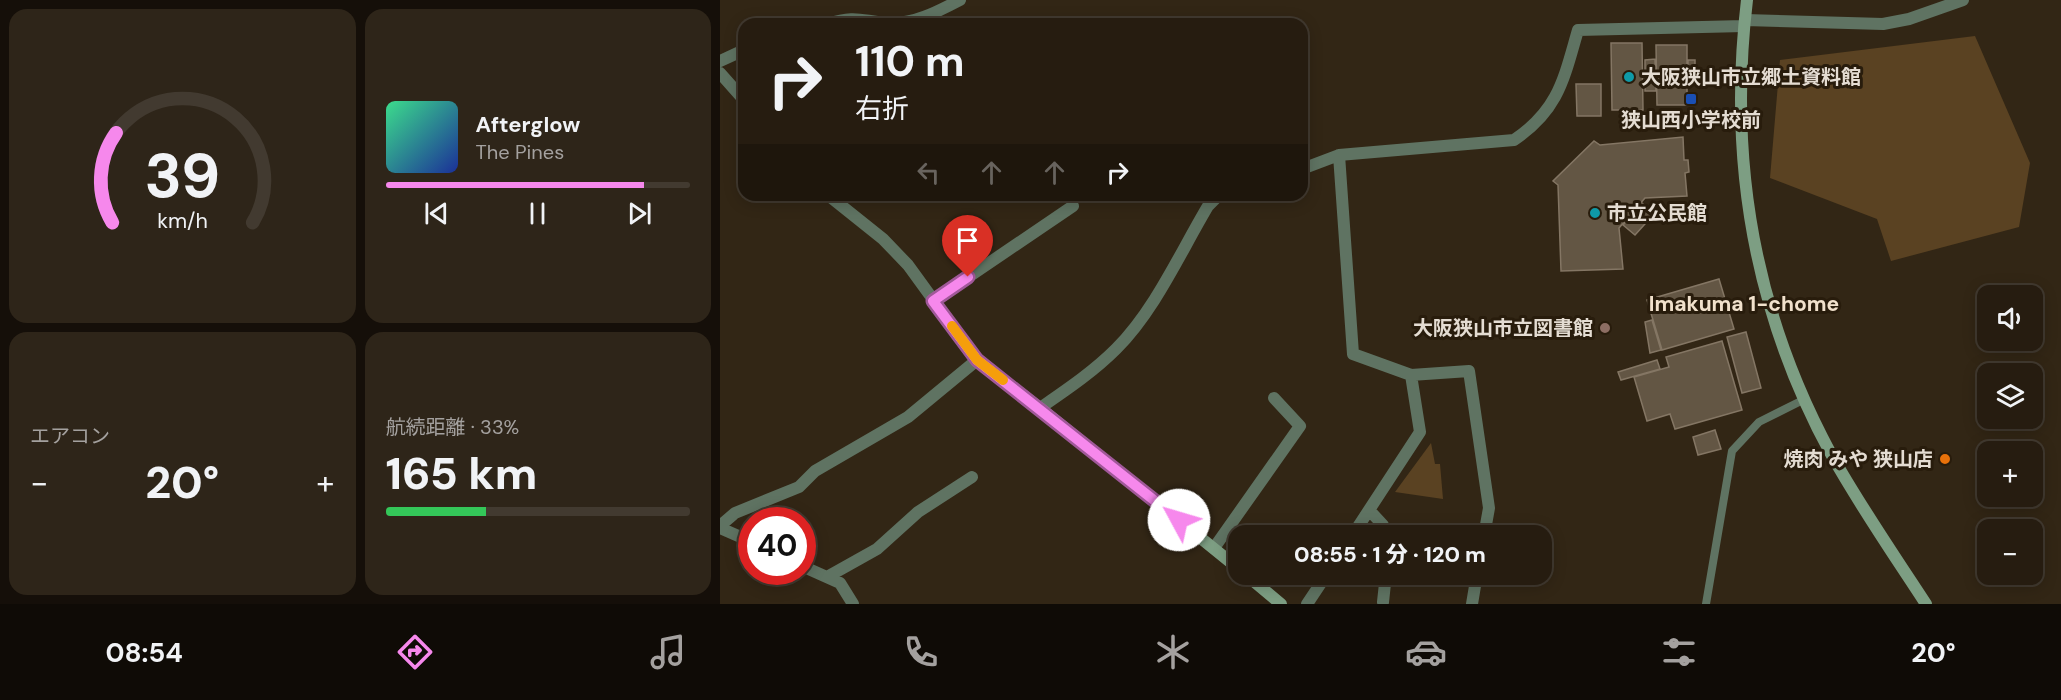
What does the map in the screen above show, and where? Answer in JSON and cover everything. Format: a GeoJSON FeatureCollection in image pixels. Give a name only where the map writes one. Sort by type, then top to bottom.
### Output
{"type":"FeatureCollection","features":[{"type":"Feature","properties":{"kind":"street"},"geometry":{"type":"LineString","coordinates":[[917,18],[928,16],[960,0]]}},
{"type":"Feature","properties":{"kind":"street"},"geometry":{"type":"LineString","coordinates":[[1747,0],[1744,23],[1742,162],[1749,219],[1775,321],[1805,399],[1832,454],[1866,512],[1926,604]]}},
{"type":"Feature","properties":{"kind":"street"},"geometry":{"type":"LineString","coordinates":[[1308,166],[1339,155],[1514,140],[1531,129],[1561,90],[1578,30],[1744,23],[1883,24],[1909,19],[1963,0]]}},
{"type":"Feature","properties":{"kind":"street"},"geometry":{"type":"LineString","coordinates":[[720,61],[738,53]]}},
{"type":"Feature","properties":{"kind":"street"},"geometry":{"type":"LineString","coordinates":[[720,73],[738,93]]}},
{"type":"Feature","properties":{"kind":"street"},"geometry":{"type":"LineString","coordinates":[[1339,155],[1353,354],[1412,375],[1469,371],[1489,508],[1486,525]]}},
{"type":"Feature","properties":{"kind":"street"},"geometry":{"type":"LineString","coordinates":[[836,201],[883,239],[908,265],[977,360],[1228,560]]}},
{"type":"Feature","properties":{"kind":"street"},"geometry":{"type":"LineString","coordinates":[[1040,408],[1117,348],[1146,311],[1208,206],[1216,201]]}},
{"type":"Feature","properties":{"kind":"street"},"geometry":{"type":"LineString","coordinates":[[933,301],[1073,206]]}},
{"type":"Feature","properties":{"kind":"street"},"geometry":{"type":"LineString","coordinates":[[738,536],[720,527],[735,513],[799,487],[815,471],[908,417],[977,360]]}},
{"type":"Feature","properties":{"kind":"street"},"geometry":{"type":"LineString","coordinates":[[1359,525],[1420,432],[1412,375]]}},
{"type":"Feature","properties":{"kind":"street"},"geometry":{"type":"LineString","coordinates":[[1214,548],[1300,426],[1274,398]]}},
{"type":"Feature","properties":{"kind":"street"},"geometry":{"type":"LineString","coordinates":[[827,577],[877,549],[918,512],[972,477]]}},
{"type":"Feature","properties":{"kind":"street"},"geometry":{"type":"LineString","coordinates":[[1369,510],[1383,525]]}},
{"type":"Feature","properties":{"kind":"street"},"geometry":{"type":"LineString","coordinates":[[816,572],[840,583],[853,604]]}},
{"type":"Feature","properties":{"kind":"street"},"geometry":{"type":"LineString","coordinates":[[1258,585],[1281,604]]}},
{"type":"Feature","properties":{"kind":"street"},"geometry":{"type":"LineString","coordinates":[[1307,604],[1320,585]]}},
{"type":"Feature","properties":{"kind":"street"},"geometry":{"type":"LineString","coordinates":[[1383,602],[1385,585]]}},
{"type":"Feature","properties":{"kind":"street"},"geometry":{"type":"LineString","coordinates":[[1473,604],[1476,585]]}},
{"type":"Feature","properties":{"kind":"lane"},"geometry":{"type":"LineString","coordinates":[[1706,604],[1732,451],[1759,422],[1805,399]]}},
{"type":"Feature","properties":{"kind":"shaded area"},"geometry":{"type":"Polygon","coordinates":[[[1975,36],[2030,163],[2019,227],[1891,261],[1877,219],[1770,178],[1780,60],[1975,36]]]}},
{"type":"Feature","properties":{"kind":"shaded area"},"geometry":{"type":"Polygon","coordinates":[[[1431,443],[1435,464],[1440,464],[1443,499],[1395,492],[1431,443]]]}},
{"type":"Feature","properties":{"kind":"building"},"geometry":{"type":"Polygon","coordinates":[[[1611,43],[1642,43],[1643,110],[1612,110],[1611,43]]]}},
{"type":"Feature","properties":{"kind":"building"},"geometry":{"type":"Polygon","coordinates":[[[1656,45],[1687,45],[1687,105],[1657,105],[1656,45]]]}},
{"type":"Feature","properties":{"kind":"building"},"geometry":{"type":"Polygon","coordinates":[[[1655,59],[1656,91],[1645,91],[1645,60],[1655,59]]]}},
{"type":"Feature","properties":{"kind":"building"},"geometry":{"type":"Polygon","coordinates":[[[1688,60],[1695,60],[1695,71],[1688,72],[1688,60]]]}},
{"type":"Feature","properties":{"kind":"building"},"geometry":{"type":"Polygon","coordinates":[[[1576,84],[1601,84],[1601,116],[1577,116],[1576,84]]]}},
{"type":"Feature","properties":{"kind":"building","name":"市立公民館"},"geometry":{"type":"Polygon","coordinates":[[[1683,137],[1684,160],[1688,160],[1689,172],[1685,173],[1687,196],[1645,198],[1619,228],[1623,269],[1561,271],[1558,185],[1553,181],[1594,141],[1600,145],[1683,137]]]}},
{"type":"Feature","properties":{"kind":"building"},"geometry":{"type":"Polygon","coordinates":[[[1642,203],[1654,214],[1635,235],[1623,225],[1642,203]]]}},
{"type":"Feature","properties":{"kind":"building"},"geometry":{"type":"Polygon","coordinates":[[[1719,279],[1734,329],[1662,350],[1647,300],[1719,279]]]}},
{"type":"Feature","properties":{"kind":"building"},"geometry":{"type":"Polygon","coordinates":[[[1652,320],[1661,350],[1650,353],[1645,322],[1652,320]]]}},
{"type":"Feature","properties":{"kind":"building"},"geometry":{"type":"Polygon","coordinates":[[[1746,332],[1761,388],[1742,393],[1727,337],[1746,332]]]}},
{"type":"Feature","properties":{"kind":"building"},"geometry":{"type":"Polygon","coordinates":[[[1722,341],[1742,410],[1675,429],[1670,414],[1647,421],[1634,377],[1669,367],[1666,357],[1722,341]]]}},
{"type":"Feature","properties":{"kind":"building"},"geometry":{"type":"Polygon","coordinates":[[[1657,360],[1660,369],[1621,380],[1618,372],[1657,360]]]}},
{"type":"Feature","properties":{"kind":"building"},"geometry":{"type":"Polygon","coordinates":[[[1715,430],[1721,449],[1698,455],[1693,437],[1715,430]]]}},
{"type":"Feature","properties":{"kind":"slow traffic"},"geometry":{"type":"LineString","coordinates":[[952,326],[977,360],[1003,380]]}},
{"type":"Feature","properties":{"kind":"place","name":"大阪狭山市立郷土資料館"},"geometry":{"type":"Point","coordinates":[1629,77]}},
{"type":"Feature","properties":{"kind":"place","name":"狭山西小学校前"},"geometry":{"type":"Point","coordinates":[1691,99]}},
{"type":"Feature","properties":{"kind":"place","name":"市立公民館"},"geometry":{"type":"Point","coordinates":[1595,213]}},
{"type":"Feature","properties":{"kind":"place","name":"大阪狭山市立図書館"},"geometry":{"type":"Point","coordinates":[1605,328]}},
{"type":"Feature","properties":{"kind":"place","name":"焼肉 みや 狭山店"},"geometry":{"type":"Point","coordinates":[1945,459]}},
{"type":"Feature","properties":{"kind":"district","name":"Imakuma 1-chome"},"geometry":{"type":"Point","coordinates":[1744,304]}},
{"type":"Feature","properties":{"kind":"route"},"geometry":{"type":"LineString","coordinates":[[968,277],[933,301],[977,360],[1179,520]]}}]}
